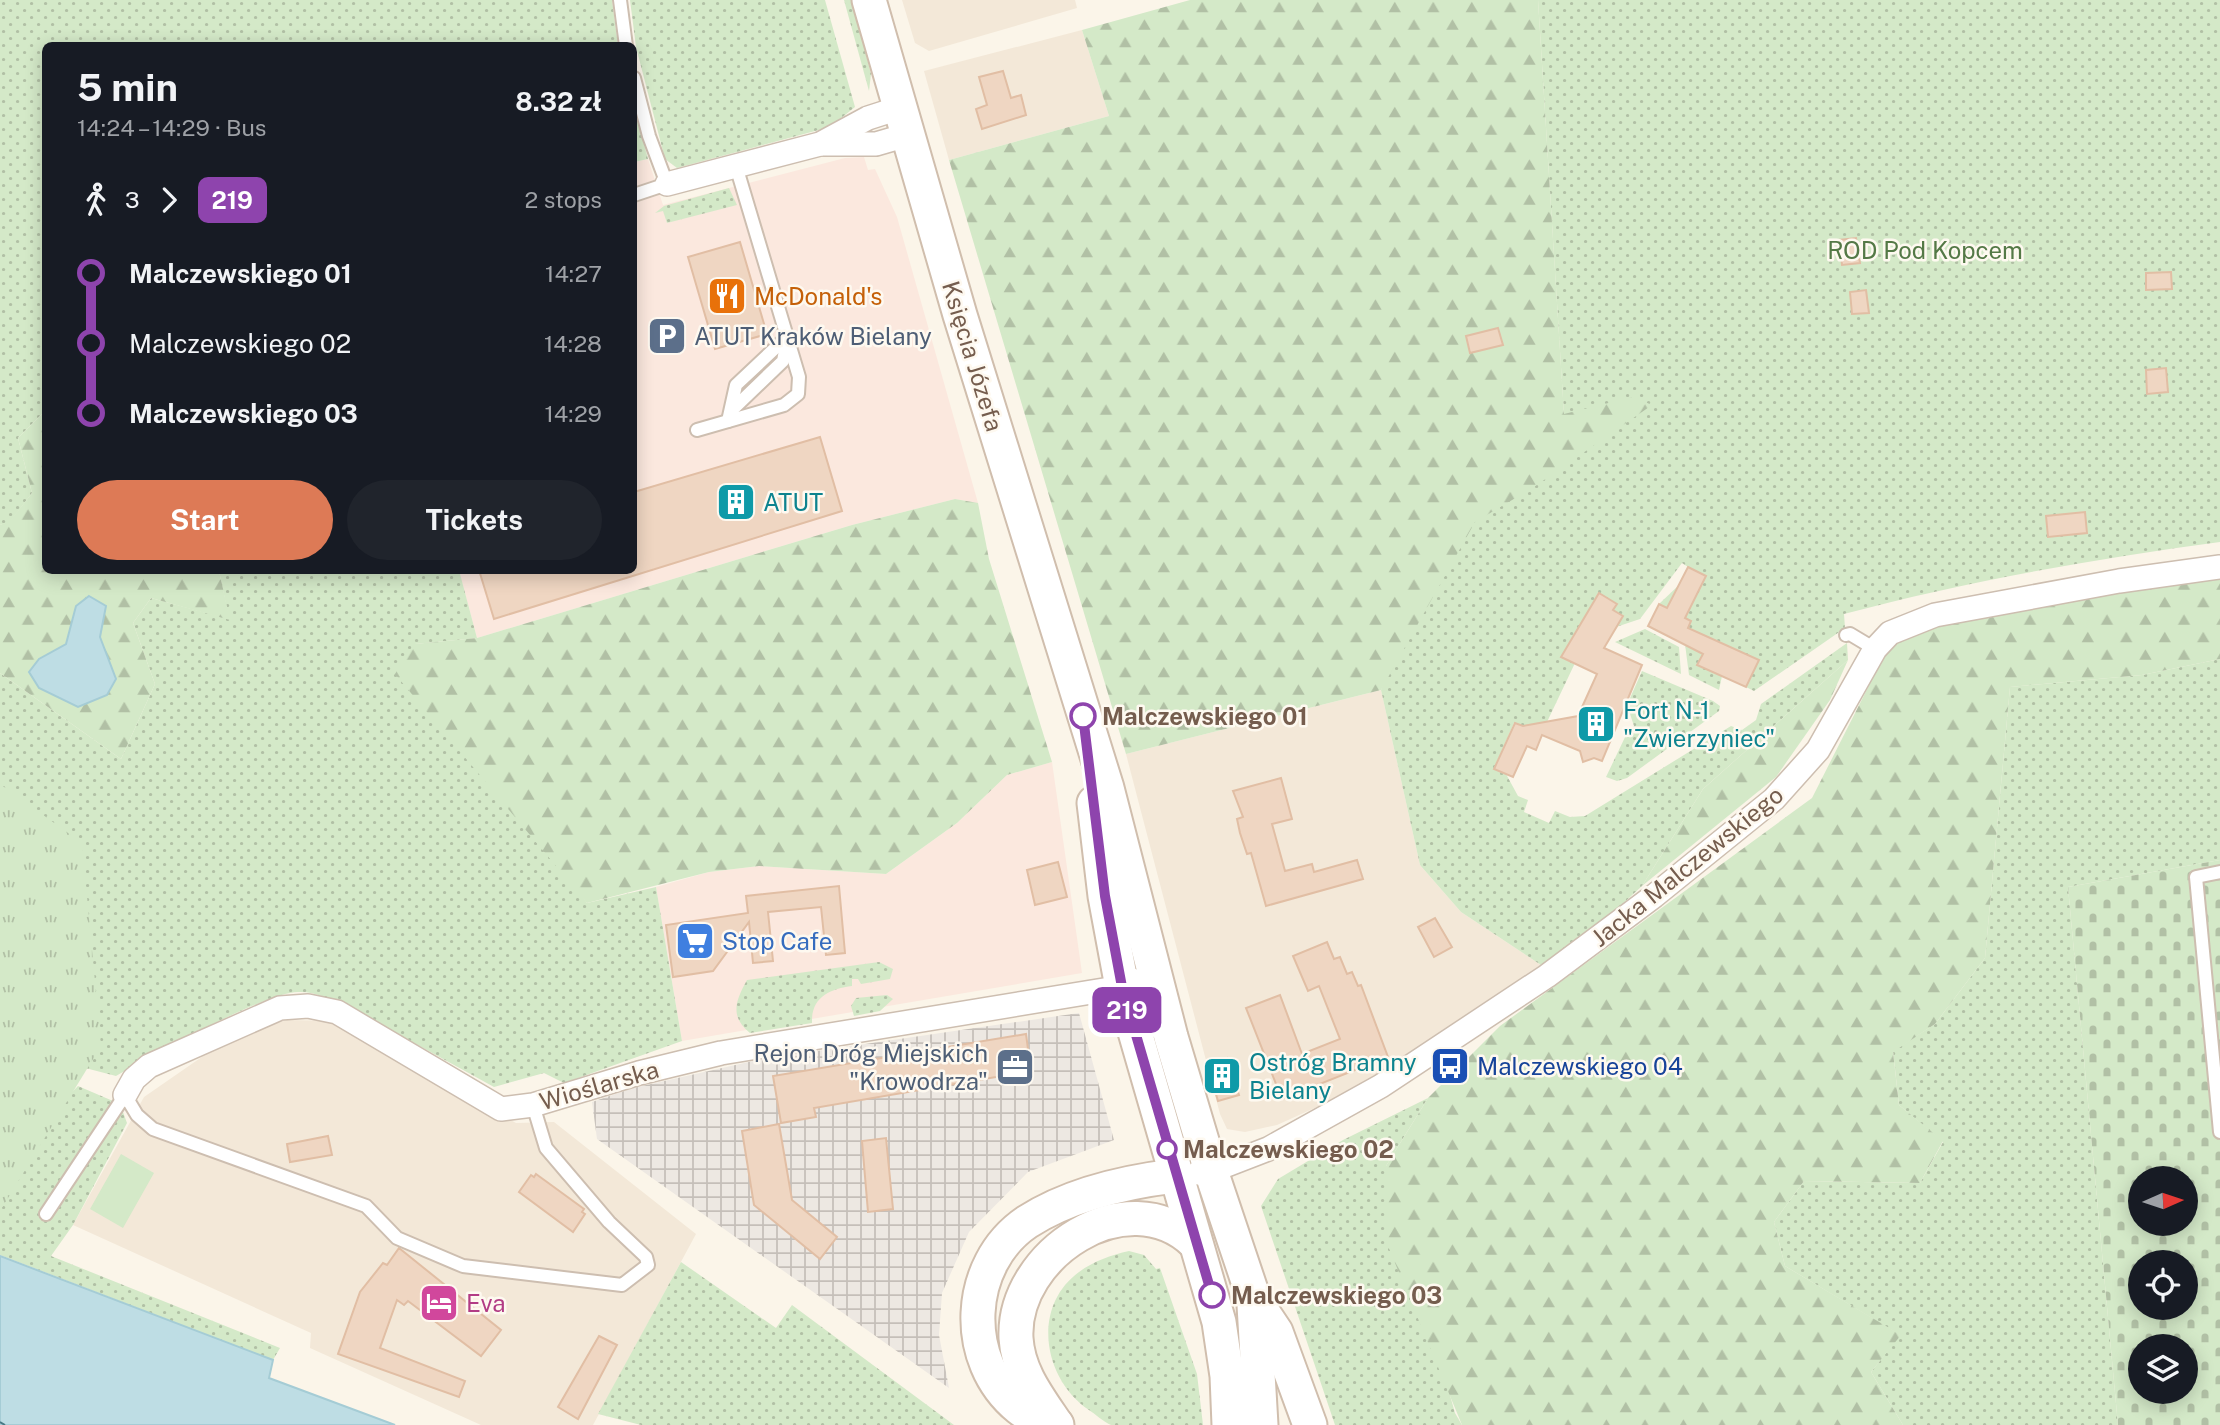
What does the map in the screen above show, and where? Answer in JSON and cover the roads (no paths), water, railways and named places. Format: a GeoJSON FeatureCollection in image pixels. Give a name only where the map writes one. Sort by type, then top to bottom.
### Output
{"type":"FeatureCollection","features":[{"type":"Feature","properties":{"kind":"main road","name":"Księcia Józefa"},"geometry":{"type":"LineString","coordinates":[[869,0],[903,122],[1082,710],[1149,943],[1171,1037],[1211,1171],[1254,1300],[1276,1332],[1310,1425]]}},
{"type":"Feature","properties":{"kind":"main road","name":"Księcia Józefa"},"geometry":{"type":"LineString","coordinates":[[1082,710],[1105,896],[1122,987],[1174,1176],[1212,1295],[1224,1349],[1229,1425]]}},
{"type":"Feature","properties":{"kind":"main road"},"geometry":{"type":"LineString","coordinates":[[1057,1425],[1031,1416],[1019,1408],[995,1383],[986,1365],[980,1346],[977,1312],[986,1276],[994,1259],[1016,1231],[1048,1211],[1133,1181],[1174,1176]]}},
{"type":"Feature","properties":{"kind":"main road"},"geometry":{"type":"LineString","coordinates":[[1057,1425],[1029,1383],[1018,1354],[1020,1304],[1034,1273],[1052,1253],[1075,1237],[1112,1222],[1159,1222],[1177,1228],[1194,1242]]}},
{"type":"Feature","properties":{"kind":"main road"},"geometry":{"type":"LineString","coordinates":[[1254,1300],[1261,1425]]}},
{"type":"Feature","properties":{"kind":"street"},"geometry":{"type":"LineString","coordinates":[[667,184],[820,144],[876,144],[903,122]]}},
{"type":"Feature","properties":{"kind":"street","name":"Jacka Malczewskiego"},"geometry":{"type":"LineString","coordinates":[[1211,1171],[1268,1149],[1392,1080],[1547,976],[1654,897],[1774,799],[1818,750],[1875,649],[1890,633],[1935,615],[2119,581],[2220,567]]}},
{"type":"Feature","properties":{"kind":"street"},"geometry":{"type":"LineString","coordinates":[[1149,943],[1141,969],[1122,987],[1146,1001],[1171,1037]]}},
{"type":"Feature","properties":{"kind":"street","name":"Wioślarska"},"geometry":{"type":"LineString","coordinates":[[125,1095],[134,1079],[149,1066],[280,1008],[308,1006],[337,1012],[501,1109],[533,1105],[721,1053],[1122,987]]}},
{"type":"Feature","properties":{"kind":"street"},"geometry":{"type":"LineString","coordinates":[[1174,1176],[1211,1171]]}},
{"type":"Feature","properties":{"kind":"lane"},"geometry":{"type":"LineString","coordinates":[[620,0],[625,42]]}},
{"type":"Feature","properties":{"kind":"lane"},"geometry":{"type":"LineString","coordinates":[[637,90],[649,136],[667,184],[637,194]]}},
{"type":"Feature","properties":{"kind":"lane"},"geometry":{"type":"LineString","coordinates":[[697,430],[729,416],[784,405],[798,394],[799,377],[736,166]]}},
{"type":"Feature","properties":{"kind":"lane"},"geometry":{"type":"LineString","coordinates":[[729,416],[783,361],[787,337]]}},
{"type":"Feature","properties":{"kind":"lane"},"geometry":{"type":"LineString","coordinates":[[1846,635],[1850,634],[1875,649]]}},
{"type":"Feature","properties":{"kind":"lane"},"geometry":{"type":"LineString","coordinates":[[2220,872],[2196,877],[2220,1132]]}},
{"type":"Feature","properties":{"kind":"lane"},"geometry":{"type":"LineString","coordinates":[[46,1214],[125,1095],[137,1115],[153,1129],[366,1206],[397,1238],[463,1266],[622,1286],[648,1265],[646,1257],[609,1222],[546,1148],[533,1105]]}},
{"type":"Feature","properties":{"kind":"water"},"geometry":{"type":"Polygon","coordinates":[[[89,596],[106,606],[100,637],[116,679],[107,695],[78,707],[39,688],[29,672],[39,659],[66,644],[76,606],[89,596]]]}},
{"type":"Feature","properties":{"kind":"water"},"geometry":{"type":"Polygon","coordinates":[[[0,1256],[273,1360],[269,1378],[395,1425],[0,1425],[0,1256]]]}},
{"type":"Feature","properties":{"kind":"place","name":"McDonald's"},"geometry":{"type":"Point","coordinates":[727,296]}},
{"type":"Feature","properties":{"kind":"place","name":"ATUT Kraków Bielany"},"geometry":{"type":"Point","coordinates":[667,336]}},
{"type":"Feature","properties":{"kind":"place","name":"ATUT"},"geometry":{"type":"Point","coordinates":[736,502]}},
{"type":"Feature","properties":{"kind":"place","name":"Malczewskiego 01"},"geometry":{"type":"Point","coordinates":[1083,716]}},
{"type":"Feature","properties":{"kind":"place","name":"Fort N-1 \"Zwierzyniec\""},"geometry":{"type":"Point","coordinates":[1596,724]}},
{"type":"Feature","properties":{"kind":"place","name":"Stop Cafe"},"geometry":{"type":"Point","coordinates":[695,941]}},
{"type":"Feature","properties":{"kind":"place","name":"Malczewskiego 04"},"geometry":{"type":"Point","coordinates":[1450,1066]}},
{"type":"Feature","properties":{"kind":"place","name":"Rejon Dróg Miejskich \"Krowodrza\""},"geometry":{"type":"Point","coordinates":[1015,1067]}},
{"type":"Feature","properties":{"kind":"place","name":"Ostróg Bramny Bielany"},"geometry":{"type":"Point","coordinates":[1222,1076]}},
{"type":"Feature","properties":{"kind":"place","name":"Malczewskiego 02"},"geometry":{"type":"Point","coordinates":[1167,1149]}},
{"type":"Feature","properties":{"kind":"place","name":"Malczewskiego 03"},"geometry":{"type":"Point","coordinates":[1212,1295]}},
{"type":"Feature","properties":{"kind":"place","name":"Eva"},"geometry":{"type":"Point","coordinates":[439,1303]}},
{"type":"Feature","properties":{"kind":"park label","name":"ROD Pod Kopcem"},"geometry":{"type":"Point","coordinates":[1925,250]}}]}
